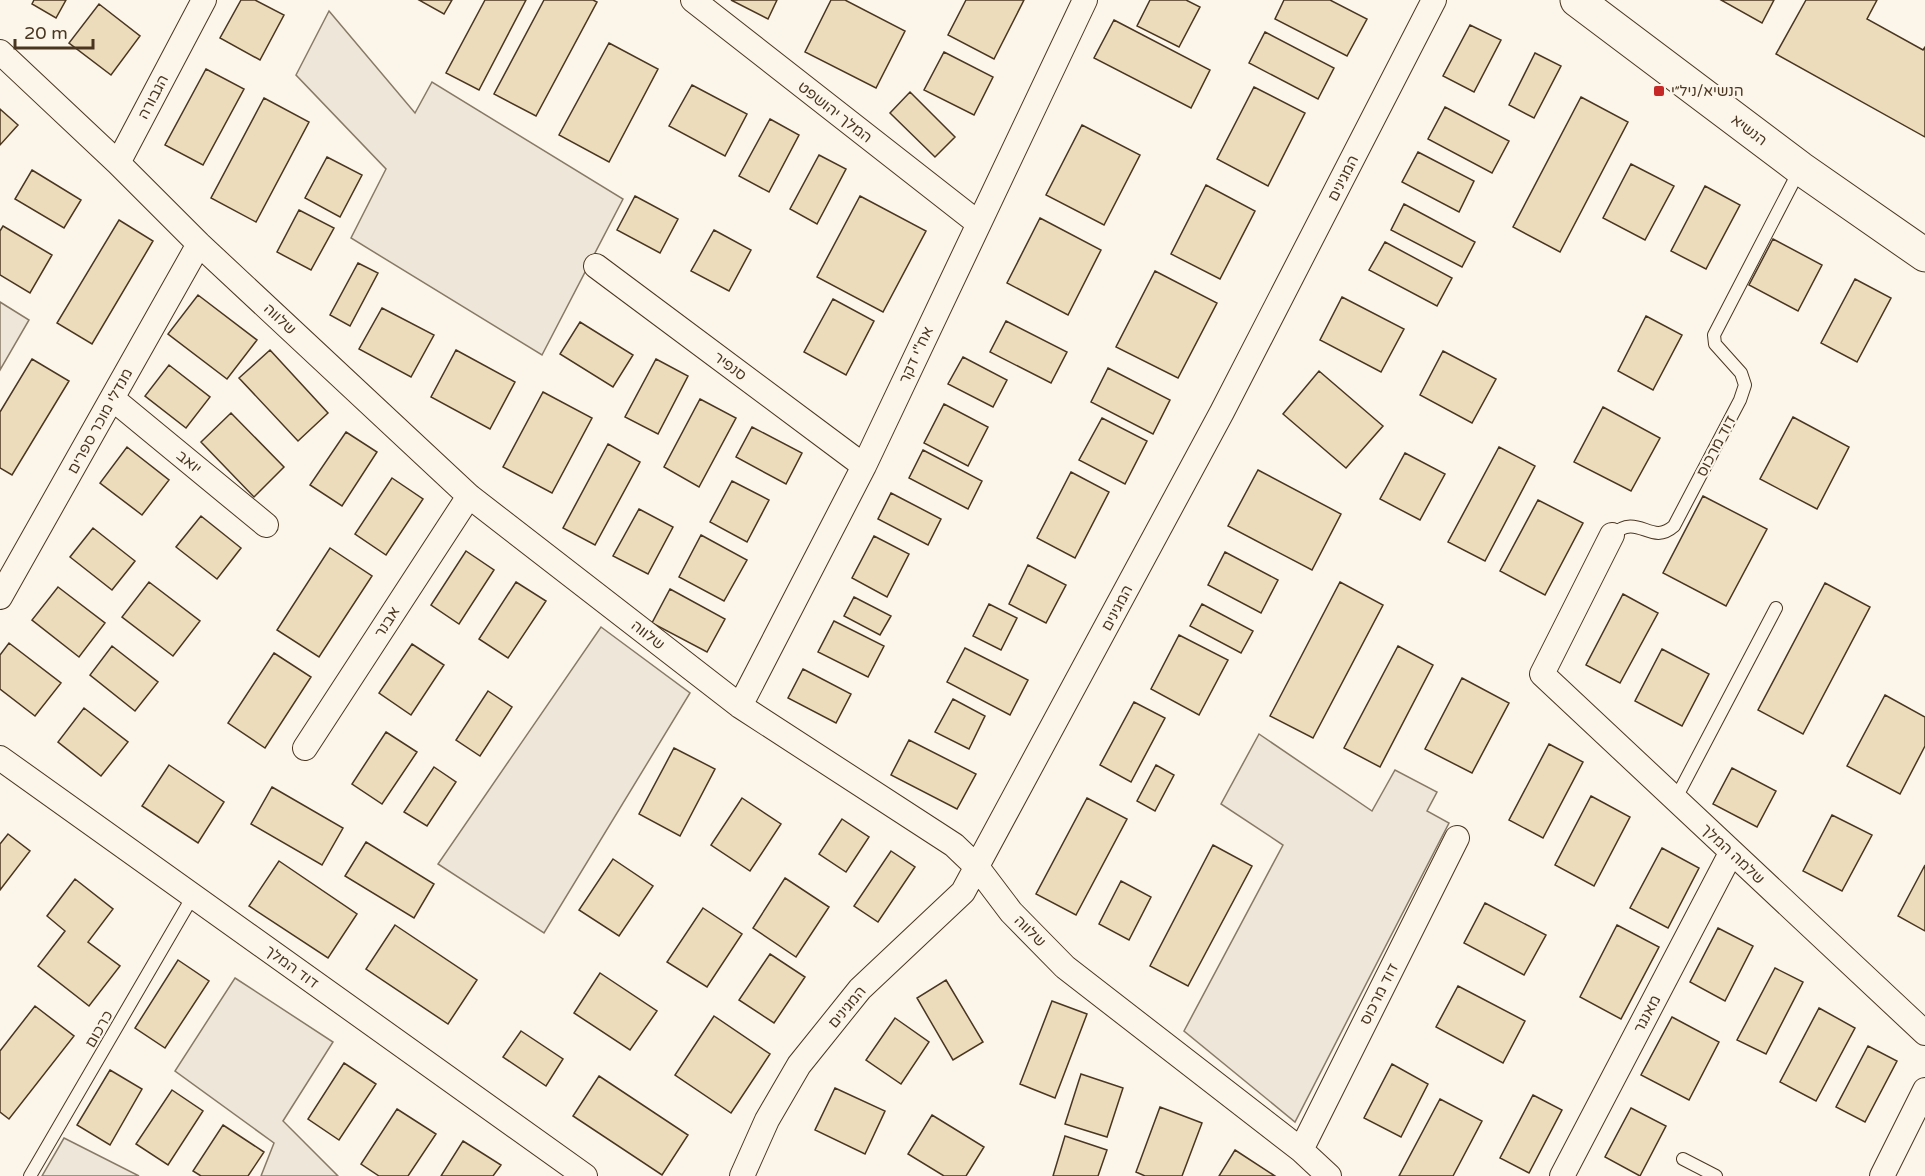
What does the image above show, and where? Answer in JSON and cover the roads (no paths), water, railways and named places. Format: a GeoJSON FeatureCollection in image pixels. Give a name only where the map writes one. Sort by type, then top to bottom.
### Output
{"type":"FeatureCollection","features":[{"type":"Feature","properties":{"kind":"street","name":"הגבורה"},"geometry":{"type":"LineString","coordinates":[[118,163],[204,0]]}},
{"type":"Feature","properties":{"kind":"street","name":"המלך יהושפט"},"geometry":{"type":"LineString","coordinates":[[693,0],[978,223]]}},
{"type":"Feature","properties":{"kind":"street","name":"אח\"י דקר"},"geometry":{"type":"LineString","coordinates":[[740,706],[864,466],[1085,0]]}},
{"type":"Feature","properties":{"kind":"street","name":"המגינים"},"geometry":{"type":"LineString","coordinates":[[742,1176],[767,1120],[799,1065],[860,989],[963,892],[1222,412],[1434,0]]}},
{"type":"Feature","properties":{"kind":"street","name":"הנשיא"},"geometry":{"type":"LineString","coordinates":[[1583,2],[1800,168],[1925,255]]}},
{"type":"Feature","properties":{"kind":"street","name":"שלווה"},"geometry":{"type":"LineString","coordinates":[[0,52],[118,163],[199,244],[469,496],[740,706],[954,845],[977,867],[1011,912],[1065,967],[1301,1150],[1329,1176]]}},
{"type":"Feature","properties":{"kind":"street","name":"מנדלי מוכר ספרים"},"geometry":{"type":"LineString","coordinates":[[0,597],[199,244]]}},
{"type":"Feature","properties":{"kind":"street","name":"סנפיר"},"geometry":{"type":"LineString","coordinates":[[596,266],[864,466]]}},
{"type":"Feature","properties":{"kind":"street","name":"יואב"},"geometry":{"type":"LineString","coordinates":[[113,399],[266,525]]}},
{"type":"Feature","properties":{"kind":"street","name":"אבנר"},"geometry":{"type":"LineString","coordinates":[[305,748],[469,496]]}},
{"type":"Feature","properties":{"kind":"street","name":"דוד מרכוס"},"geometry":{"type":"LineString","coordinates":[[1542,675],[1612,535]]}},
{"type":"Feature","properties":{"kind":"street","name":"שלמה המלך"},"geometry":{"type":"LineString","coordinates":[[1542,675],[1925,1033]]}},
{"type":"Feature","properties":{"kind":"street","name":"דוד המלך"},"geometry":{"type":"LineString","coordinates":[[0,758],[585,1176]]}},
{"type":"Feature","properties":{"kind":"street","name":"דוד מרכוס"},"geometry":{"type":"LineString","coordinates":[[1301,1150],[1457,838]]}},
{"type":"Feature","properties":{"kind":"street","name":"מאנגר"},"geometry":{"type":"LineString","coordinates":[[1562,1176],[1731,853]]}},
{"type":"Feature","properties":{"kind":"street"},"geometry":{"type":"LineString","coordinates":[[1882,1176],[1925,1090]]}},
{"type":"Feature","properties":{"kind":"lane","name":"דוד מרכוס"},"geometry":{"type":"LineString","coordinates":[[1612,535],[1620,528],[1630,525],[1657,533],[1667,532],[1674,526],[1740,400],[1744,385],[1741,373],[1715,344],[1714,335],[1800,168]]}},
{"type":"Feature","properties":{"kind":"lane"},"geometry":{"type":"LineString","coordinates":[[1675,800],[1776,608]]}},
{"type":"Feature","properties":{"kind":"lane","name":"כרכום"},"geometry":{"type":"LineString","coordinates":[[30,1176],[193,896]]}},
{"type":"Feature","properties":{"kind":"lane"},"geometry":{"type":"LineString","coordinates":[[1683,1159],[1716,1176]]}},
{"type":"Feature","properties":{"kind":"place","name":"הנשיא/ניל״י"},"geometry":{"type":"Point","coordinates":[1659,91]}}]}
